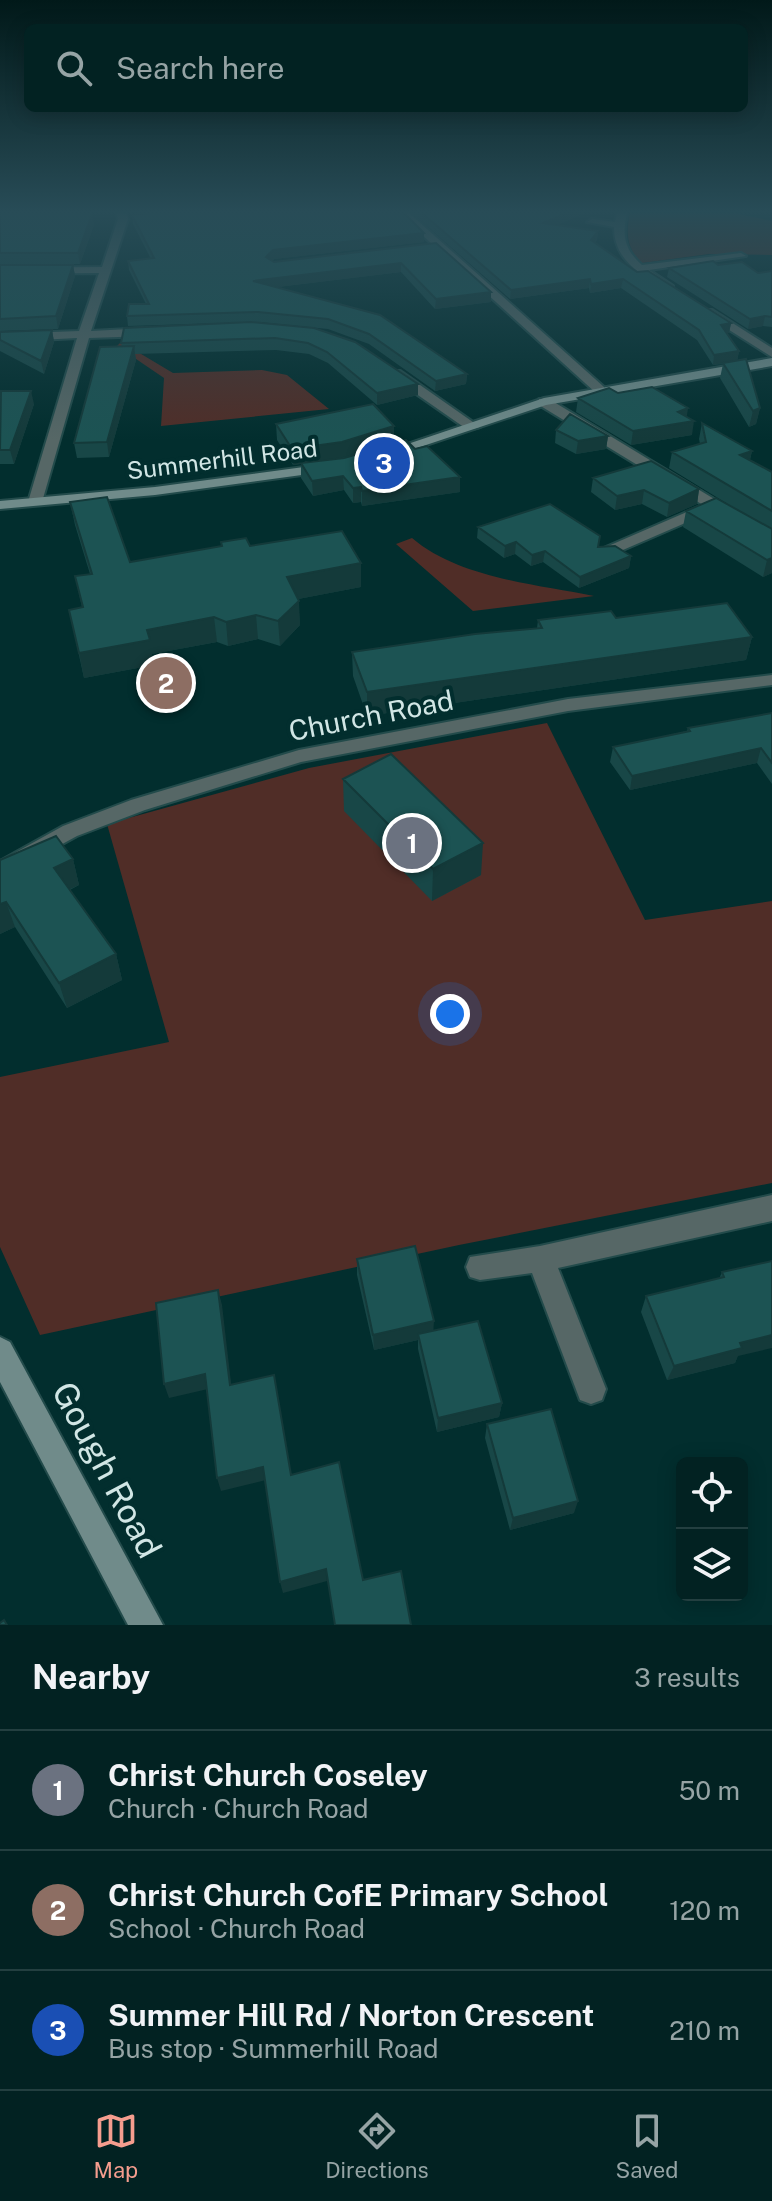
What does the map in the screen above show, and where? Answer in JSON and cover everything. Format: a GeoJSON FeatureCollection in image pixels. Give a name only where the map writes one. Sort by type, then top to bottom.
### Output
{"type":"FeatureCollection","features":[{"type":"Feature","properties":{"kind":"main road"},"geometry":{"type":"LineString","coordinates":[[369,458],[544,402],[772,362]]}},
{"type":"Feature","properties":{"kind":"main road","name":"Summerhill Road"},"geometry":{"type":"LineString","coordinates":[[0,505],[155,491],[344,465]]}},
{"type":"Feature","properties":{"kind":"main road","name":"Gough Road"},"geometry":{"type":"LineString","coordinates":[[0,1352],[146,1625]]}},
{"type":"Feature","properties":{"kind":"street"},"geometry":{"type":"LineString","coordinates":[[35,502],[100,289]]}},
{"type":"Feature","properties":{"kind":"street"},"geometry":{"type":"LineString","coordinates":[[487,289],[600,390]]}},
{"type":"Feature","properties":{"kind":"street"},"geometry":{"type":"LineString","coordinates":[[672,289],[679,293]]}},
{"type":"Feature","properties":{"kind":"street"},"geometry":{"type":"LineString","coordinates":[[692,302],[772,353]]}},
{"type":"Feature","properties":{"kind":"street"},"geometry":{"type":"LineString","coordinates":[[0,338],[155,331]]}},
{"type":"Feature","properties":{"kind":"street"},"geometry":{"type":"LineString","coordinates":[[385,365],[473,427]]}},
{"type":"Feature","properties":{"kind":"street"},"geometry":{"type":"LineString","coordinates":[[544,402],[772,540]]}},
{"type":"Feature","properties":{"kind":"street"},"geometry":{"type":"LineString","coordinates":[[604,553],[714,505]]}},
{"type":"Feature","properties":{"kind":"street"},"geometry":{"type":"LineString","coordinates":[[604,536],[621,546]]}},
{"type":"Feature","properties":{"kind":"street","name":"Church Road"},"geometry":{"type":"LineString","coordinates":[[0,870],[70,831],[126,809],[299,756],[568,705],[772,680]]}},
{"type":"Feature","properties":{"kind":"street"},"geometry":{"type":"LineString","coordinates":[[480,1267],[540,1259],[772,1208]]}},
{"type":"Feature","properties":{"kind":"street"},"geometry":{"type":"LineString","coordinates":[[540,1259],[591,1389]]}},
{"type":"Feature","properties":{"kind":"shaded area"},"geometry":{"type":"Polygon","coordinates":[[[121,342],[173,373],[262,370],[287,375],[329,409],[161,426],[164,378],[117,346],[121,342]]]}},
{"type":"Feature","properties":{"kind":"shaded area"},"geometry":{"type":"Polygon","coordinates":[[[412,538],[452,562],[475,571],[594,596],[473,611],[396,544],[412,538]]]}},
{"type":"Feature","properties":{"kind":"shaded area"},"geometry":{"type":"Polygon","coordinates":[[[547,723],[645,920],[772,901],[772,1183],[459,1245],[40,1335],[0,1247],[0,1077],[169,1042],[107,824],[309,768],[547,723]]]}},
{"type":"Feature","properties":{"kind":"building"},"geometry":{"type":"Polygon","coordinates":[[[0,289],[65,289],[56,316],[0,319],[0,289]]]}},
{"type":"Feature","properties":{"kind":"building"},"geometry":{"type":"Polygon","coordinates":[[[142,289],[282,289],[380,315],[467,374],[436,381],[369,334],[328,319],[258,312],[127,316],[129,304],[149,304],[142,289]]]}},
{"type":"Feature","properties":{"kind":"building"},"geometry":{"type":"Polygon","coordinates":[[[426,289],[487,289],[491,292],[436,299],[426,289]]]}},
{"type":"Feature","properties":{"kind":"building"},"geometry":{"type":"Polygon","coordinates":[[[638,289],[676,289],[731,323],[721,325],[739,351],[714,355],[699,330],[638,289]]]}},
{"type":"Feature","properties":{"kind":"building"},"geometry":{"type":"Polygon","coordinates":[[[702,289],[772,289],[772,317],[750,319],[702,289]]]}},
{"type":"Feature","properties":{"kind":"building"},"geometry":{"type":"Polygon","coordinates":[[[251,322],[314,328],[355,342],[418,384],[377,393],[327,352],[308,343],[275,338],[121,343],[124,328],[251,322]]]}},
{"type":"Feature","properties":{"kind":"building"},"geometry":{"type":"Polygon","coordinates":[[[52,330],[41,361],[0,340],[0,332],[52,330]]]}},
{"type":"Feature","properties":{"kind":"building"},"geometry":{"type":"Polygon","coordinates":[[[134,346],[107,442],[74,443],[100,347],[134,346]]]}},
{"type":"Feature","properties":{"kind":"building"},"geometry":{"type":"Polygon","coordinates":[[[746,359],[760,408],[753,411],[723,363],[746,359]]]}},
{"type":"Feature","properties":{"kind":"building"},"geometry":{"type":"Polygon","coordinates":[[[652,387],[688,408],[678,412],[694,421],[633,431],[578,398],[609,388],[618,393],[652,387]]]}},
{"type":"Feature","properties":{"kind":"building"},"geometry":{"type":"Polygon","coordinates":[[[1,391],[31,391],[10,450],[0,450],[1,391]]]}},
{"type":"Feature","properties":{"kind":"building"},"geometry":{"type":"Polygon","coordinates":[[[373,404],[394,426],[342,442],[292,449],[276,424],[373,404]]]}},
{"type":"Feature","properties":{"kind":"building"},"geometry":{"type":"Polygon","coordinates":[[[570,414],[608,436],[578,441],[556,430],[570,414]]]}},
{"type":"Feature","properties":{"kind":"building"},"geometry":{"type":"Polygon","coordinates":[[[702,423],[752,451],[740,455],[772,472],[772,511],[672,452],[706,442],[702,423]]]}},
{"type":"Feature","properties":{"kind":"building"},"geometry":{"type":"Polygon","coordinates":[[[406,440],[415,449],[427,446],[460,477],[362,491],[361,487],[353,488],[343,476],[312,481],[301,463],[344,458],[406,440]]]}},
{"type":"Feature","properties":{"kind":"building"},"geometry":{"type":"Polygon","coordinates":[[[651,461],[699,489],[669,503],[644,490],[617,496],[593,478],[651,461]]]}},
{"type":"Feature","properties":{"kind":"building"},"geometry":{"type":"Polygon","coordinates":[[[107,497],[130,562],[222,546],[221,542],[246,538],[250,546],[342,531],[361,563],[287,577],[299,601],[278,621],[256,615],[226,622],[214,617],[147,630],[150,640],[79,653],[69,610],[83,607],[75,576],[92,574],[70,502],[107,497]]]}},
{"type":"Feature","properties":{"kind":"building"},"geometry":{"type":"Polygon","coordinates":[[[716,498],[772,529],[772,558],[767,560],[686,511],[716,498]]]}},
{"type":"Feature","properties":{"kind":"building"},"geometry":{"type":"Polygon","coordinates":[[[550,504],[600,536],[598,547],[615,546],[631,556],[580,577],[545,551],[532,555],[516,542],[505,546],[478,527],[550,504]]]}},
{"type":"Feature","properties":{"kind":"building"},"geometry":{"type":"Polygon","coordinates":[[[727,603],[752,637],[367,692],[352,652],[475,634],[542,628],[538,620],[611,611],[616,618],[727,603]]]}},
{"type":"Feature","properties":{"kind":"building"},"geometry":{"type":"Polygon","coordinates":[[[772,713],[772,763],[761,748],[632,776],[613,747],[690,731],[688,728],[772,713]]]}},
{"type":"Feature","properties":{"kind":"building"},"geometry":{"type":"Polygon","coordinates":[[[391,754],[483,843],[433,869],[343,779],[391,754]]]}},
{"type":"Feature","properties":{"kind":"building"},"geometry":{"type":"Polygon","coordinates":[[[56,836],[73,859],[54,868],[116,954],[59,983],[6,902],[0,904],[0,860],[56,836]]]}},
{"type":"Feature","properties":{"kind":"building"},"geometry":{"type":"Polygon","coordinates":[[[415,1246],[434,1321],[373,1335],[357,1259],[415,1246]]]}},
{"type":"Feature","properties":{"kind":"building"},"geometry":{"type":"Polygon","coordinates":[[[772,1261],[772,1335],[740,1343],[742,1348],[674,1366],[646,1296],[724,1277],[722,1272],[772,1261]]]}},
{"type":"Feature","properties":{"kind":"building"},"geometry":{"type":"Polygon","coordinates":[[[218,1290],[230,1385],[274,1375],[291,1475],[339,1462],[363,1580],[401,1571],[411,1625],[335,1625],[326,1569],[280,1582],[263,1467],[217,1478],[205,1374],[164,1384],[156,1303],[218,1290]]]}},
{"type":"Feature","properties":{"kind":"building"},"geometry":{"type":"Polygon","coordinates":[[[478,1321],[502,1403],[438,1418],[418,1334],[478,1321]]]}},
{"type":"Feature","properties":{"kind":"building"},"geometry":{"type":"Polygon","coordinates":[[[551,1409],[578,1501],[513,1518],[487,1424],[551,1409]]]}},
{"type":"Feature","properties":{"kind":"place","name":"Summer Hill Rd / Norton Crescent"},"geometry":{"type":"Point","coordinates":[384,463]}},
{"type":"Feature","properties":{"kind":"place","name":"Christ Church CofE Primary School"},"geometry":{"type":"Point","coordinates":[166,683]}},
{"type":"Feature","properties":{"kind":"place","name":"Christ Church Coseley"},"geometry":{"type":"Point","coordinates":[412,843]}}]}
